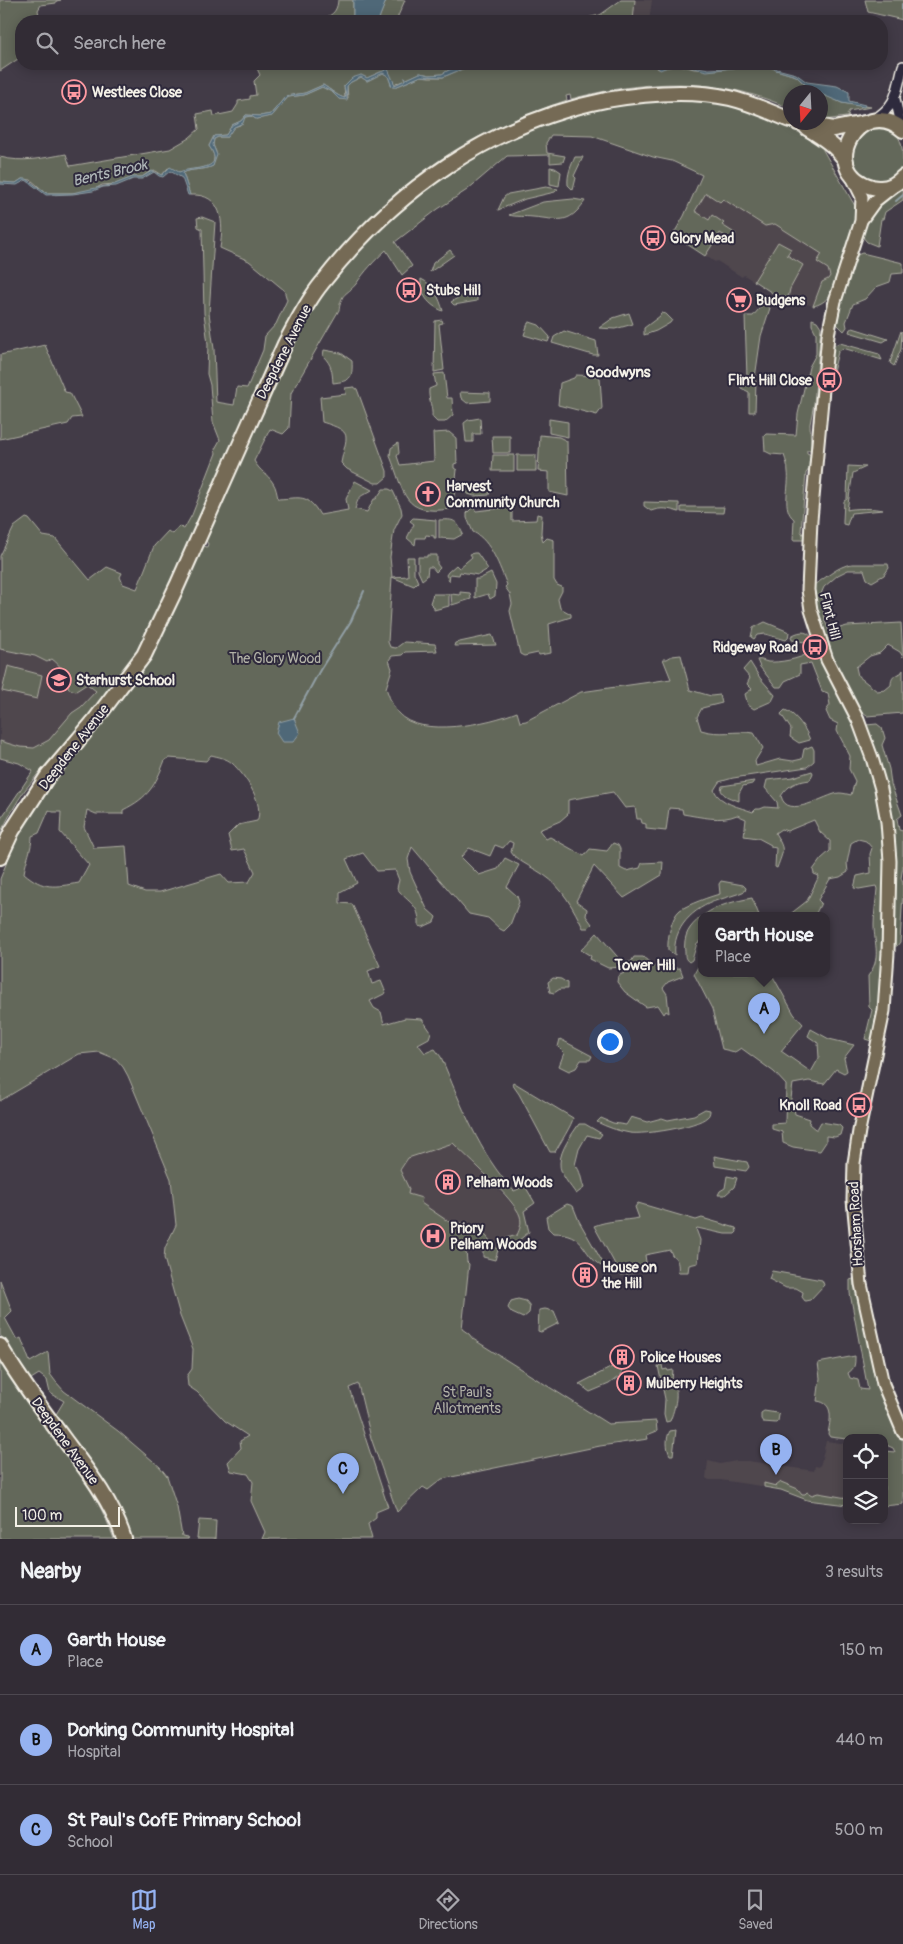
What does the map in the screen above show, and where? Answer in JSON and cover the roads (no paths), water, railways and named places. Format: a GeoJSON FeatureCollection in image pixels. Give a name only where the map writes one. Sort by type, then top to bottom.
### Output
{"type":"FeatureCollection","features":[{"type":"Feature","properties":{"kind":"highway","name":"Deepdene Avenue"},"geometry":{"type":"LineString","coordinates":[[0,857],[12,830],[47,777],[95,720],[144,655],[177,586],[276,362],[301,314],[321,284],[366,233],[397,203],[433,174],[476,147],[546,117],[597,102],[628,96],[678,93],[712,95],[757,106],[783,117]]}},
{"type":"Feature","properties":{"kind":"highway"},"geometry":{"type":"LineString","coordinates":[[828,128],[834,129],[870,122],[888,121],[902,129]]}},
{"type":"Feature","properties":{"kind":"highway"},"geometry":{"type":"LineString","coordinates":[[848,166],[845,150],[848,140],[859,127],[870,122]]}},
{"type":"Feature","properties":{"kind":"highway"},"geometry":{"type":"LineString","coordinates":[[809,130],[829,142],[840,152],[858,180],[866,185],[884,188],[900,181]]}},
{"type":"Feature","properties":{"kind":"highway","name":"Deepdene Avenue"},"geometry":{"type":"LineString","coordinates":[[0,1346],[14,1370],[93,1478],[115,1516],[124,1539]]}},
{"type":"Feature","properties":{"kind":"main road","name":"Flint Hill"},"geometry":{"type":"LineString","coordinates":[[848,166],[862,198],[861,221],[835,302],[828,335],[810,520],[808,590],[811,610],[824,652],[858,720],[882,789],[890,861],[888,953],[884,1011]]}},
{"type":"Feature","properties":{"kind":"main road","name":"Flint Hill"},"geometry":{"type":"LineString","coordinates":[[861,221],[875,201],[900,181]]}},
{"type":"Feature","properties":{"kind":"main road","name":"Horsham Road"},"geometry":{"type":"LineString","coordinates":[[884,1011],[854,1163],[854,1225],[861,1284],[879,1369],[887,1396],[903,1432]]}},
{"type":"Feature","properties":{"kind":"street"},"geometry":{"type":"LineString","coordinates":[[870,122],[886,113],[895,99],[903,66]]}},
{"type":"Feature","properties":{"kind":"street"},"geometry":{"type":"LineString","coordinates":[[895,99],[902,129]]}},
{"type":"Feature","properties":{"kind":"water"},"geometry":{"type":"Polygon","coordinates":[[[353,0],[386,0],[380,15],[353,15],[353,0]]]}},
{"type":"Feature","properties":{"kind":"water"},"geometry":{"type":"Polygon","coordinates":[[[386,70],[388,70],[395,85],[405,80],[405,77],[407,79],[420,73],[430,75],[442,74],[449,70],[460,70],[443,77],[421,76],[395,87],[392,87],[388,76],[383,73],[367,81],[361,77],[347,86],[347,100],[339,99],[332,92],[322,87],[304,95],[288,97],[272,116],[256,119],[251,116],[245,117],[243,123],[234,127],[227,137],[214,139],[213,145],[217,155],[213,166],[183,173],[190,195],[188,195],[182,178],[170,171],[163,177],[154,172],[142,179],[133,179],[116,186],[73,194],[46,195],[26,180],[17,185],[0,184],[0,182],[16,183],[22,179],[27,179],[46,193],[72,193],[115,184],[133,177],[142,177],[152,171],[162,175],[170,167],[179,172],[206,166],[214,160],[209,146],[214,136],[226,135],[232,125],[241,121],[246,115],[260,116],[271,114],[286,96],[305,93],[323,85],[345,98],[344,86],[352,78],[361,75],[367,78],[386,70]]]}},
{"type":"Feature","properties":{"kind":"water"},"geometry":{"type":"Polygon","coordinates":[[[776,70],[796,74],[807,82],[837,86],[849,92],[849,101],[865,105],[864,107],[842,103],[828,97],[828,85],[806,85],[796,76],[776,70]]]}},
{"type":"Feature","properties":{"kind":"water"},"geometry":{"type":"Polygon","coordinates":[[[294,718],[300,733],[293,742],[282,742],[276,733],[279,722],[294,718]]]}},
{"type":"Feature","properties":{"kind":"waterway"},"geometry":{"type":"LineString","coordinates":[[902,4],[902,18]]}},
{"type":"Feature","properties":{"kind":"waterway"},"geometry":{"type":"LineString","coordinates":[[896,201],[903,195]]}},
{"type":"Feature","properties":{"kind":"waterway"},"geometry":{"type":"LineString","coordinates":[[294,718],[320,670],[351,621],[364,591]]}},
{"type":"Feature","properties":{"kind":"place","name":"Westlees Close"},"geometry":{"type":"Point","coordinates":[74,92]}},
{"type":"Feature","properties":{"kind":"place","name":"Glory Mead"},"geometry":{"type":"Point","coordinates":[653,238]}},
{"type":"Feature","properties":{"kind":"place","name":"Stubs Hill"},"geometry":{"type":"Point","coordinates":[409,290]}},
{"type":"Feature","properties":{"kind":"place","name":"Budgens"},"geometry":{"type":"Point","coordinates":[739,300]}},
{"type":"Feature","properties":{"kind":"place","name":"Flint Hill Close"},"geometry":{"type":"Point","coordinates":[829,380]}},
{"type":"Feature","properties":{"kind":"place","name":"Harvest Community Church"},"geometry":{"type":"Point","coordinates":[428,494]}},
{"type":"Feature","properties":{"kind":"place","name":"Ridgeway Road"},"geometry":{"type":"Point","coordinates":[815,647]}},
{"type":"Feature","properties":{"kind":"place","name":"Starhurst School"},"geometry":{"type":"Point","coordinates":[59,680]}},
{"type":"Feature","properties":{"kind":"place","name":"Garth House"},"geometry":{"type":"Point","coordinates":[764,1034]}},
{"type":"Feature","properties":{"kind":"place","name":"Knoll Road"},"geometry":{"type":"Point","coordinates":[859,1105]}},
{"type":"Feature","properties":{"kind":"place","name":"Pelham Woods"},"geometry":{"type":"Point","coordinates":[448,1182]}},
{"type":"Feature","properties":{"kind":"place","name":"Priory Pelham Woods"},"geometry":{"type":"Point","coordinates":[433,1236]}},
{"type":"Feature","properties":{"kind":"place","name":"House on the Hill"},"geometry":{"type":"Point","coordinates":[585,1275]}},
{"type":"Feature","properties":{"kind":"place","name":"Police Houses"},"geometry":{"type":"Point","coordinates":[622,1357]}},
{"type":"Feature","properties":{"kind":"place","name":"Mulberry Heights"},"geometry":{"type":"Point","coordinates":[629,1383]}},
{"type":"Feature","properties":{"kind":"place","name":"Dorking Community Hospital"},"geometry":{"type":"Point","coordinates":[776,1475]}},
{"type":"Feature","properties":{"kind":"place","name":"St Paul's CofE Primary School"},"geometry":{"type":"Point","coordinates":[343,1494]}},
{"type":"Feature","properties":{"kind":"district","name":"Goodwyns"},"geometry":{"type":"Point","coordinates":[618,372]}},
{"type":"Feature","properties":{"kind":"district","name":"Tower Hill"},"geometry":{"type":"Point","coordinates":[645,965]}},
{"type":"Feature","properties":{"kind":"water label","name":"Bents Brook"},"geometry":{"type":"Point","coordinates":[110,173]}},
{"type":"Feature","properties":{"kind":"park label","name":"The Glory Wood"},"geometry":{"type":"Point","coordinates":[275,658]}},
{"type":"Feature","properties":{"kind":"park label","name":"St Paul's Allotments"},"geometry":{"type":"Point","coordinates":[467,1400]}}]}
